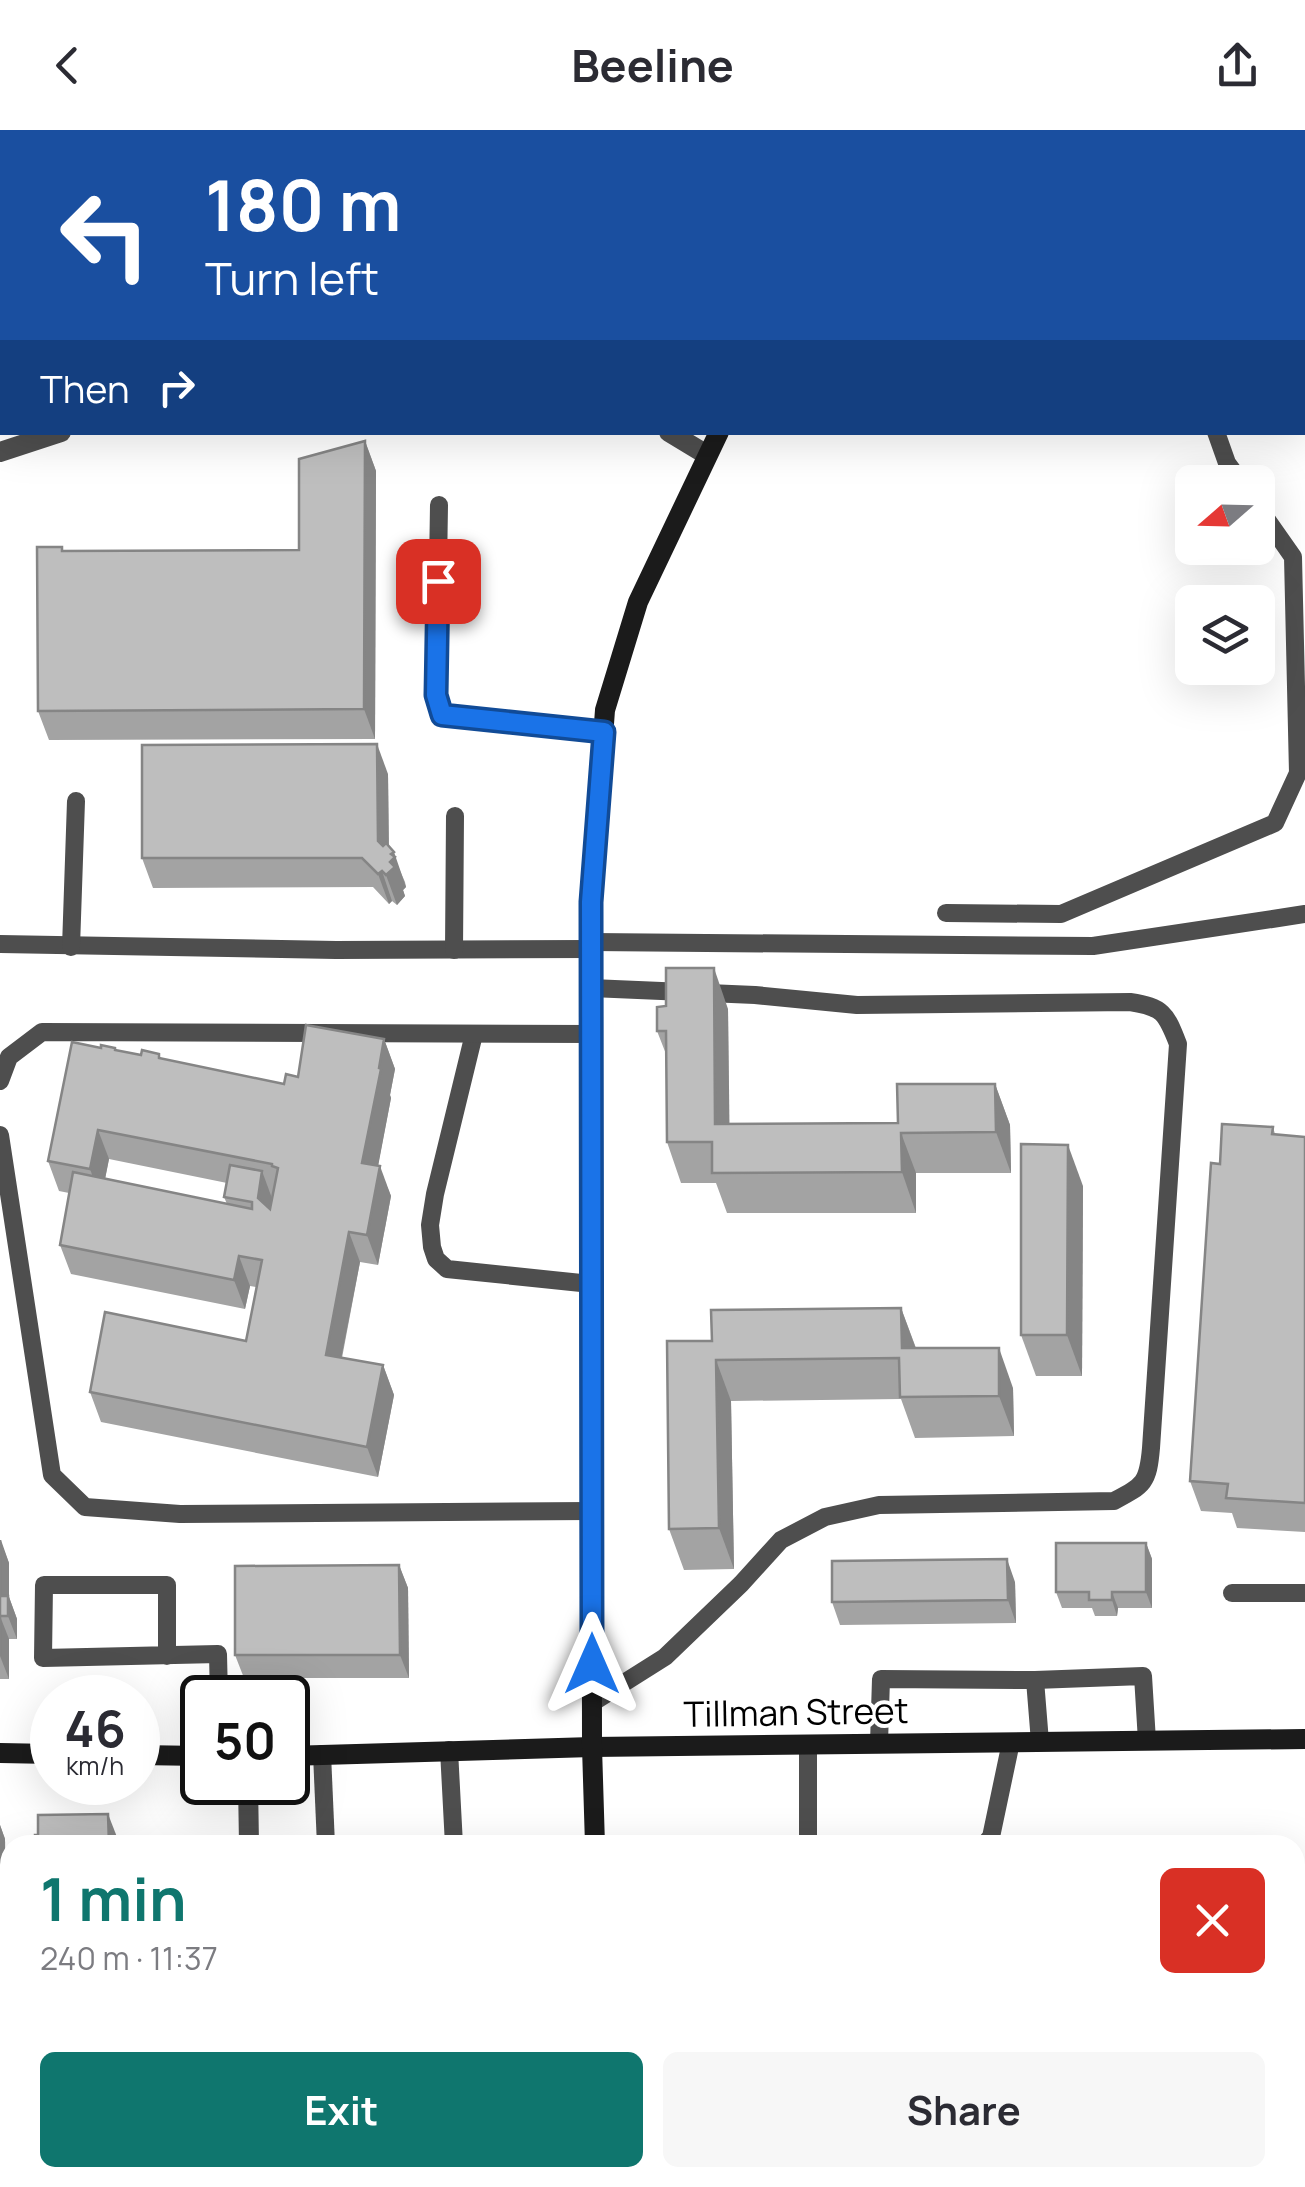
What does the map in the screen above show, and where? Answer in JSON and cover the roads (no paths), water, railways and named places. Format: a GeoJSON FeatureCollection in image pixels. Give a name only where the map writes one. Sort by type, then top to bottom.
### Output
{"type":"FeatureCollection","features":[{"type":"Feature","properties":{"kind":"main road"},"geometry":{"type":"LineString","coordinates":[[595,1835],[591,902],[605,710],[638,602],[717,435]]}},
{"type":"Feature","properties":{"kind":"main road","name":"Tillman Street"},"geometry":{"type":"LineString","coordinates":[[310,1755],[1305,1738]]}},
{"type":"Feature","properties":{"kind":"main road"},"geometry":{"type":"LineString","coordinates":[[0,1753],[30,1754]]}},
{"type":"Feature","properties":{"kind":"street"},"geometry":{"type":"LineString","coordinates":[[0,452],[51,435]]}},
{"type":"Feature","properties":{"kind":"street"},"geometry":{"type":"LineString","coordinates":[[674,435],[707,455]]}},
{"type":"Feature","properties":{"kind":"street"},"geometry":{"type":"LineString","coordinates":[[248,1805],[249,1835]]}},
{"type":"Feature","properties":{"kind":"lane"},"geometry":{"type":"LineString","coordinates":[[1217,435],[1228,465]]}},
{"type":"Feature","properties":{"kind":"lane"},"geometry":{"type":"LineString","coordinates":[[439,505],[436,695],[442,715],[604,732]]}},
{"type":"Feature","properties":{"kind":"lane"},"geometry":{"type":"LineString","coordinates":[[946,913],[1061,914],[1275,823],[1298,773],[1293,558],[1275,531]]}},
{"type":"Feature","properties":{"kind":"lane"},"geometry":{"type":"LineString","coordinates":[[71,947],[76,801]]}},
{"type":"Feature","properties":{"kind":"lane"},"geometry":{"type":"LineString","coordinates":[[454,950],[455,816]]}},
{"type":"Feature","properties":{"kind":"lane"},"geometry":{"type":"LineString","coordinates":[[0,944],[454,950],[591,946],[1093,946],[1305,914]]}},
{"type":"Feature","properties":{"kind":"lane"},"geometry":{"type":"LineString","coordinates":[[591,988],[857,1004],[1130,1002],[1154,1006],[1169,1021],[1178,1044],[1152,1448],[1149,1474],[1137,1489],[1114,1500],[878,1505],[825,1517],[780,1540],[741,1584],[664,1657],[592,1703]]}},
{"type":"Feature","properties":{"kind":"lane"},"geometry":{"type":"LineString","coordinates":[[0,1082],[9,1057],[42,1032],[592,1034]]}},
{"type":"Feature","properties":{"kind":"lane"},"geometry":{"type":"LineString","coordinates":[[474,1034],[435,1194],[430,1225],[436,1259],[447,1269],[591,1284]]}},
{"type":"Feature","properties":{"kind":"lane"},"geometry":{"type":"LineString","coordinates":[[0,1135],[52,1475],[85,1507],[180,1514],[592,1511]]}},
{"type":"Feature","properties":{"kind":"lane"},"geometry":{"type":"LineString","coordinates":[[167,1656],[167,1586],[44,1585],[43,1658],[167,1656],[218,1654],[218,1675]]}},
{"type":"Feature","properties":{"kind":"lane"},"geometry":{"type":"LineString","coordinates":[[1232,1593],[1305,1592]]}},
{"type":"Feature","properties":{"kind":"lane"},"geometry":{"type":"LineString","coordinates":[[879,1744],[881,1679],[1143,1676],[1147,1740]]}},
{"type":"Feature","properties":{"kind":"lane"},"geometry":{"type":"LineString","coordinates":[[1035,1680],[1040,1742]]}},
{"type":"Feature","properties":{"kind":"lane"},"geometry":{"type":"LineString","coordinates":[[991,1835],[1011,1742]]}},
{"type":"Feature","properties":{"kind":"lane"},"geometry":{"type":"LineString","coordinates":[[808,1745],[808,1835]]}},
{"type":"Feature","properties":{"kind":"lane"},"geometry":{"type":"LineString","coordinates":[[449,1750],[453,1835]]}},
{"type":"Feature","properties":{"kind":"lane"},"geometry":{"type":"LineString","coordinates":[[322,1754],[326,1835]]}}]}
